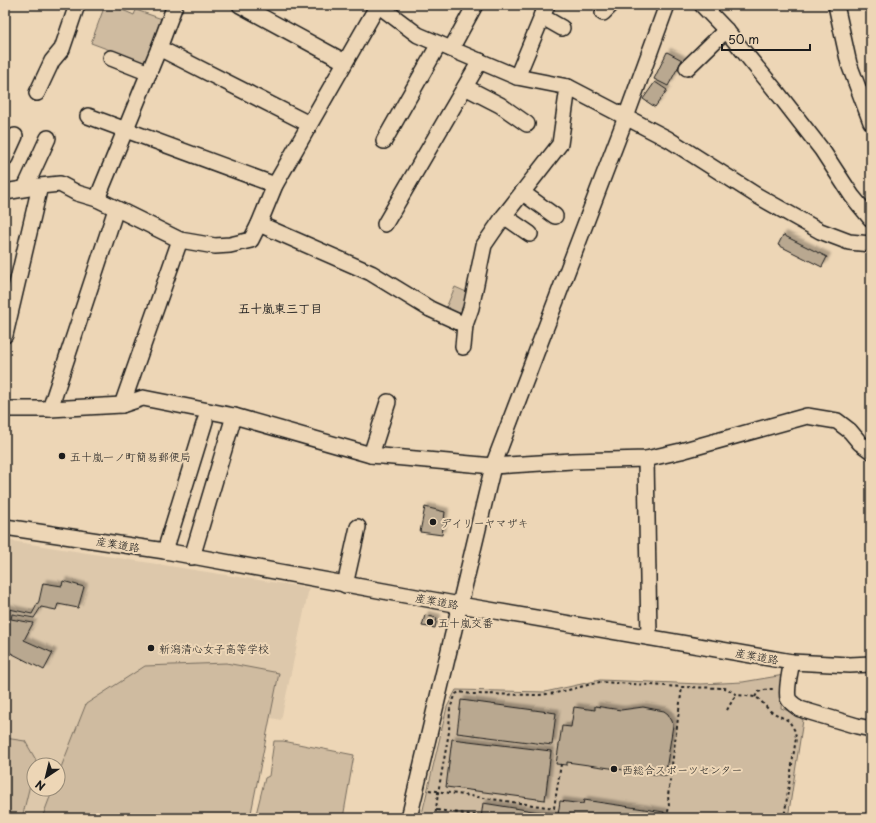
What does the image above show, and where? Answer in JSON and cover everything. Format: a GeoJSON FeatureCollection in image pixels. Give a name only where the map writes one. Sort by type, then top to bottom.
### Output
{"type":"FeatureCollection","features":[{"type":"Feature","properties":{"kind":"street"},"geometry":{"type":"LineString","coordinates":[[37,93],[52,61],[62,49],[77,5]]}},
{"type":"Feature","properties":{"kind":"street"},"geometry":{"type":"LineString","coordinates":[[97,199],[149,73],[175,5]]}},
{"type":"Feature","properties":{"kind":"street"},"geometry":{"type":"LineString","coordinates":[[240,5],[345,62]]}},
{"type":"Feature","properties":{"kind":"street"},"geometry":{"type":"LineString","coordinates":[[5,192],[60,184],[77,193],[97,199],[180,240],[215,246],[230,245],[251,240],[275,185],[378,5],[418,35],[517,76],[568,87],[668,139],[756,195],[820,231],[849,242],[871,244]]}},
{"type":"Feature","properties":{"kind":"street"},"geometry":{"type":"LineString","coordinates":[[384,141],[445,46],[475,5]]}},
{"type":"Feature","properties":{"kind":"street"},"geometry":{"type":"LineString","coordinates":[[408,818],[493,466],[667,5]]}},
{"type":"Feature","properties":{"kind":"street"},"geometry":{"type":"LineString","coordinates":[[702,5],[726,30],[756,66],[822,150],[852,196],[871,219]]}},
{"type":"Feature","properties":{"kind":"street"},"geometry":{"type":"LineString","coordinates":[[836,5],[849,64],[871,122]]}},
{"type":"Feature","properties":{"kind":"street"},"geometry":{"type":"LineString","coordinates":[[517,76],[544,11],[562,28]]}},
{"type":"Feature","properties":{"kind":"street"},"geometry":{"type":"LineString","coordinates":[[687,68],[726,30]]}},
{"type":"Feature","properties":{"kind":"street"},"geometry":{"type":"LineString","coordinates":[[159,48],[309,124]]}},
{"type":"Feature","properties":{"kind":"street"},"geometry":{"type":"LineString","coordinates":[[111,58],[149,73]]}},
{"type":"Feature","properties":{"kind":"street"},"geometry":{"type":"LineString","coordinates":[[385,224],[480,61]]}},
{"type":"Feature","properties":{"kind":"street"},"geometry":{"type":"LineString","coordinates":[[465,87],[500,105],[527,124]]}},
{"type":"Feature","properties":{"kind":"street"},"geometry":{"type":"LineString","coordinates":[[463,347],[465,325],[471,308],[484,244],[560,144],[568,87]]}},
{"type":"Feature","properties":{"kind":"street"},"geometry":{"type":"LineString","coordinates":[[88,116],[275,185]]}},
{"type":"Feature","properties":{"kind":"street"},"geometry":{"type":"LineString","coordinates":[[5,158],[14,136]]}},
{"type":"Feature","properties":{"kind":"street"},"geometry":{"type":"LineString","coordinates":[[5,335],[32,187],[48,138]]}},
{"type":"Feature","properties":{"kind":"street"},"geometry":{"type":"LineString","coordinates":[[523,193],[555,216]]}},
{"type":"Feature","properties":{"kind":"street"},"geometry":{"type":"LineString","coordinates":[[50,409],[116,209]]}},
{"type":"Feature","properties":{"kind":"street"},"geometry":{"type":"LineString","coordinates":[[504,216],[530,234]]}},
{"type":"Feature","properties":{"kind":"street"},"geometry":{"type":"LineString","coordinates":[[259,224],[371,273],[430,309],[465,325]]}},
{"type":"Feature","properties":{"kind":"street"},"geometry":{"type":"LineString","coordinates":[[122,405],[180,240]]}},
{"type":"Feature","properties":{"kind":"street"},"geometry":{"type":"LineString","coordinates":[[5,409],[50,409],[122,405],[143,398],[234,416],[371,455],[493,466],[572,461],[646,459],[681,451],[808,416],[837,421],[850,431],[860,443],[871,451]]}},
{"type":"Feature","properties":{"kind":"street"},"geometry":{"type":"LineString","coordinates":[[371,455],[388,402]]}},
{"type":"Feature","properties":{"kind":"street"},"geometry":{"type":"LineString","coordinates":[[192,557],[234,416]]}},
{"type":"Feature","properties":{"kind":"street"},"geometry":{"type":"LineString","coordinates":[[165,552],[205,421]]}},
{"type":"Feature","properties":{"kind":"street"},"geometry":{"type":"LineString","coordinates":[[646,459],[648,637]]}},
{"type":"Feature","properties":{"kind":"street","name":"産業道路"},"geometry":{"type":"LineString","coordinates":[[5,527],[165,552],[345,585],[792,662],[871,664]]}},
{"type":"Feature","properties":{"kind":"street"},"geometry":{"type":"LineString","coordinates":[[345,585],[358,527]]}},
{"type":"Feature","properties":{"kind":"street"},"geometry":{"type":"LineString","coordinates":[[792,662],[788,698],[793,704],[800,709],[871,729]]}},
{"type":"Feature","properties":{"kind":"path"},"geometry":{"type":"LineString","coordinates":[[435,818],[449,732],[450,708],[458,692],[472,694],[539,695],[556,693],[600,682],[725,688],[736,694],[756,697],[763,702],[770,711],[789,721],[795,731],[796,738],[784,818]]}},
{"type":"Feature","properties":{"kind":"path"},"geometry":{"type":"LineString","coordinates":[[667,818],[669,806],[668,796],[682,687]]}},
{"type":"Feature","properties":{"kind":"path"},"geometry":{"type":"LineString","coordinates":[[756,697],[758,692],[768,689],[788,690]]}},
{"type":"Feature","properties":{"kind":"path"},"geometry":{"type":"LineString","coordinates":[[727,710],[736,694]]}},
{"type":"Feature","properties":{"kind":"path"},"geometry":{"type":"LineString","coordinates":[[438,793],[554,808],[561,764]]}},
{"type":"Feature","properties":{"kind":"path"},"geometry":{"type":"LineString","coordinates":[[436,810],[481,816]]}},
{"type":"Feature","properties":{"kind":"shaded area"},"geometry":{"type":"Polygon","coordinates":[[[105,5],[111,5],[134,15],[136,10],[165,20],[147,64],[91,43],[105,5]]]}},
{"type":"Feature","properties":{"kind":"shaded area"},"geometry":{"type":"Polygon","coordinates":[[[455,287],[471,294],[461,318],[445,310],[455,287]]]}},
{"type":"Feature","properties":{"kind":"shaded area","name":"新潟清心女子高等学校"},"geometry":{"type":"Polygon","coordinates":[[[5,540],[309,588],[281,720],[225,708],[74,818],[5,818],[5,540]]]}},
{"type":"Feature","properties":{"kind":"shaded area"},"geometry":{"type":"Polygon","coordinates":[[[226,663],[279,673],[250,818],[42,818],[50,797],[66,797],[65,757],[86,704],[145,666],[226,663]]]}},
{"type":"Feature","properties":{"kind":"shaded area","name":"西総合スポーツセンター"},"geometry":{"type":"Polygon","coordinates":[[[784,675],[781,708],[794,713],[803,720],[788,818],[421,818],[447,707],[456,690],[545,692],[600,680],[701,684],[743,682],[784,675]]]}},
{"type":"Feature","properties":{"kind":"shaded area"},"geometry":{"type":"Polygon","coordinates":[[[5,738],[25,741],[34,757],[26,757],[27,797],[22,818],[5,816],[5,738]]]}},
{"type":"Feature","properties":{"kind":"shaded area"},"geometry":{"type":"Polygon","coordinates":[[[274,741],[283,741],[354,755],[343,818],[255,818],[265,778],[269,776],[274,741]]]}},
{"type":"Feature","properties":{"kind":"building"},"geometry":{"type":"Polygon","coordinates":[[[667,52],[682,60],[668,86],[654,79],[667,52]]]}},
{"type":"Feature","properties":{"kind":"building"},"geometry":{"type":"Polygon","coordinates":[[[655,82],[667,90],[655,107],[643,99],[655,82]]]}},
{"type":"Feature","properties":{"kind":"building"},"geometry":{"type":"Polygon","coordinates":[[[783,235],[827,257],[822,267],[778,245],[783,235]]]}},
{"type":"Feature","properties":{"kind":"building","name":"デイリーヤマザキ"},"geometry":{"type":"Polygon","coordinates":[[[425,507],[445,512],[442,535],[420,532],[425,507]]]}},
{"type":"Feature","properties":{"kind":"building"},"geometry":{"type":"Polygon","coordinates":[[[63,581],[84,587],[78,608],[58,604],[56,610],[41,607],[34,618],[12,614],[11,619],[33,623],[24,640],[53,653],[44,670],[5,650],[5,608],[32,614],[39,601],[43,583],[62,586],[63,581]]]}},
{"type":"Feature","properties":{"kind":"building","name":"五十嵐交番"},"geometry":{"type":"Polygon","coordinates":[[[425,615],[437,618],[435,628],[422,626],[425,615]]]}},
{"type":"Feature","properties":{"kind":"building"},"geometry":{"type":"Polygon","coordinates":[[[461,700],[556,713],[552,745],[457,733],[461,700]]]}},
{"type":"Feature","properties":{"kind":"building"},"geometry":{"type":"Polygon","coordinates":[[[595,706],[621,710],[643,707],[664,711],[668,714],[673,725],[666,770],[667,776],[567,762],[567,765],[556,764],[562,726],[571,727],[574,707],[595,710],[595,706]]]}},
{"type":"Feature","properties":{"kind":"building"},"geometry":{"type":"Polygon","coordinates":[[[452,739],[551,751],[545,800],[446,787],[452,739]]]}},
{"type":"Feature","properties":{"kind":"building"},"geometry":{"type":"Polygon","coordinates":[[[584,800],[664,812],[663,818],[481,818],[483,803],[558,815],[560,801],[583,804],[584,800]]]}},
{"type":"Feature","properties":{"kind":"place","name":"五十嵐一ノ町簡易郵便局"},"geometry":{"type":"Point","coordinates":[62,456]}},
{"type":"Feature","properties":{"kind":"place","name":"デイリーヤマザキ"},"geometry":{"type":"Point","coordinates":[433,522]}},
{"type":"Feature","properties":{"kind":"place","name":"五十嵐交番"},"geometry":{"type":"Point","coordinates":[430,622]}},
{"type":"Feature","properties":{"kind":"place","name":"新潟清心女子高等学校"},"geometry":{"type":"Point","coordinates":[151,648]}},
{"type":"Feature","properties":{"kind":"place","name":"西総合スポーツセンター"},"geometry":{"type":"Point","coordinates":[614,769]}},
{"type":"Feature","properties":{"kind":"district","name":"五十嵐東三丁目"},"geometry":{"type":"Point","coordinates":[280,308]}}]}
